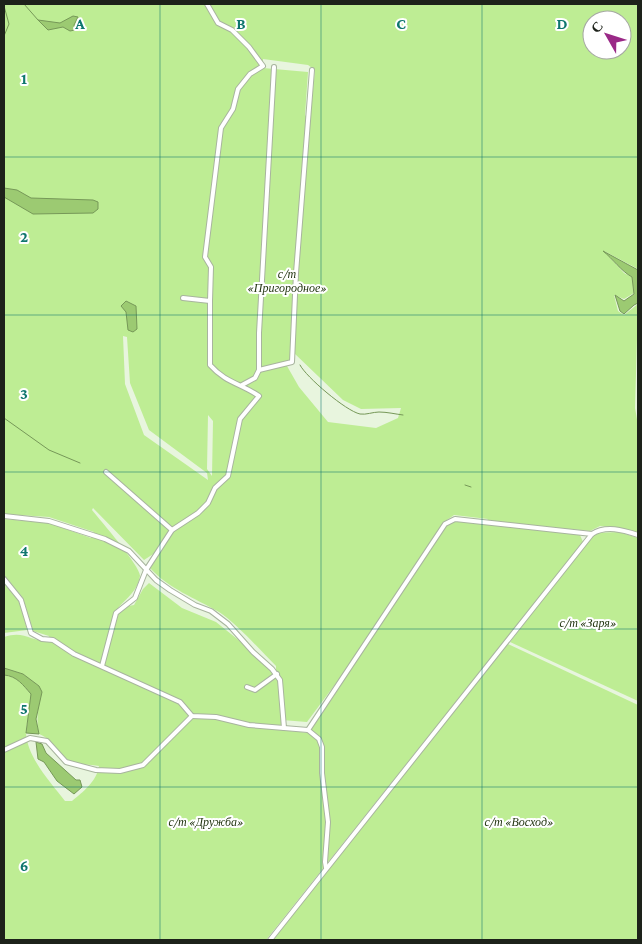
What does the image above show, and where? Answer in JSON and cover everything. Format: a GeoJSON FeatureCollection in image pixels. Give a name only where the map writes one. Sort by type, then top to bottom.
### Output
{"type":"FeatureCollection","features":[{"type":"Feature","properties":{"kind":"street"},"geometry":{"type":"LineString","coordinates":[[102,666],[116,613],[135,598],[146,570],[172,530],[198,513],[208,503],[215,488],[228,476],[240,419],[259,396],[242,385],[229,382],[210,365],[211,267],[206,257],[221,128],[233,109],[238,89],[250,74],[263,66],[249,47],[232,30],[218,23],[207,4]]}},
{"type":"Feature","properties":{"kind":"street"},"geometry":{"type":"LineString","coordinates":[[242,385],[255,378],[259,370],[259,333],[274,67]]}},
{"type":"Feature","properties":{"kind":"street"},"geometry":{"type":"LineString","coordinates":[[259,370],[292,362],[296,273],[312,70]]}},
{"type":"Feature","properties":{"kind":"street"},"geometry":{"type":"LineString","coordinates":[[183,298],[210,301]]}},
{"type":"Feature","properties":{"kind":"street"},"geometry":{"type":"LineString","coordinates":[[106,472],[172,530]]}},
{"type":"Feature","properties":{"kind":"street"},"geometry":{"type":"LineString","coordinates":[[4,516],[49,521],[105,539],[129,551],[146,570],[170,590],[195,605],[211,611],[228,624],[277,674],[280,680],[283,701],[284,728]]}},
{"type":"Feature","properties":{"kind":"street"},"geometry":{"type":"LineString","coordinates":[[308,730],[445,524],[455,518],[592,534]]}},
{"type":"Feature","properties":{"kind":"street"},"geometry":{"type":"LineString","coordinates":[[270,940],[592,534],[597,530],[619,529],[638,535]]}},
{"type":"Feature","properties":{"kind":"street"},"geometry":{"type":"LineString","coordinates":[[4,579],[20,600],[31,633],[42,639],[53,640],[74,654],[180,702],[192,716]]}},
{"type":"Feature","properties":{"kind":"street"},"geometry":{"type":"LineString","coordinates":[[246,687],[255,690],[277,674]]}},
{"type":"Feature","properties":{"kind":"street"},"geometry":{"type":"LineString","coordinates":[[4,750],[30,738],[47,741],[66,762],[96,770],[120,771],[142,765],[192,716],[216,717],[249,725],[308,730],[319,739],[322,748],[322,773],[328,822],[324,862],[326,868]]}},
{"type":"Feature","properties":{"kind":"green space"},"geometry":{"type":"Polygon","coordinates":[[[4,4],[638,4],[638,269],[604,251],[624,273],[632,277],[634,293],[624,299],[614,295],[618,311],[624,315],[638,304],[635,408],[638,425],[638,533],[620,528],[600,526],[590,531],[571,529],[571,533],[580,535],[583,542],[266,940],[4,940],[4,675],[16,679],[31,694],[26,728],[27,742],[35,760],[65,801],[72,801],[85,790],[95,777],[99,766],[73,763],[49,740],[39,734],[37,722],[39,686],[23,674],[4,668],[4,637],[22,635],[47,641],[49,636],[33,631],[23,598],[4,575],[4,519],[49,523],[91,538],[94,532],[49,517],[4,514],[4,4]],[[263,59],[263,68],[308,72],[305,115],[310,121],[315,70],[308,65],[263,59]],[[123,336],[125,384],[144,435],[208,480],[207,473],[149,430],[130,383],[127,337],[123,336]],[[294,353],[287,366],[299,387],[328,422],[376,428],[398,418],[401,408],[361,409],[343,400],[294,353]],[[208,415],[207,469],[212,476],[213,421],[208,415]],[[93,508],[92,510],[139,571],[139,581],[135,590],[118,608],[134,605],[143,589],[149,583],[182,608],[216,622],[276,670],[276,666],[226,617],[165,582],[150,568],[164,547],[144,560],[93,508]],[[454,515],[444,522],[405,580],[408,584],[446,526],[456,520],[483,524],[488,519],[454,515]],[[339,679],[307,722],[282,720],[281,730],[309,733],[343,682],[339,679]]]}},
{"type":"Feature","properties":{"kind":"green space","name":"с/т «Заря»"},"geometry":{"type":"Polygon","coordinates":[[[619,532],[638,538],[638,701],[510,642],[594,533],[619,532]]]}},
{"type":"Feature","properties":{"kind":"green space"},"geometry":{"type":"Polygon","coordinates":[[[4,582],[20,601],[27,630],[4,633],[4,582]]]}},
{"type":"Feature","properties":{"kind":"green space","name":"с/т «Восход»"},"geometry":{"type":"Polygon","coordinates":[[[508,644],[638,705],[638,940],[272,940],[508,644]]]}},
{"type":"Feature","properties":{"kind":"shaded area"},"geometry":{"type":"Polygon","coordinates":[[[73,16],[78,17],[74,25],[75,30],[70,31],[63,27],[48,30],[38,20],[60,23],[73,16]]]}},
{"type":"Feature","properties":{"kind":"shaded area"},"geometry":{"type":"Polygon","coordinates":[[[4,188],[17,190],[31,198],[93,200],[98,202],[98,209],[93,213],[33,214],[4,197],[4,188]]]}},
{"type":"Feature","properties":{"kind":"shaded area"},"geometry":{"type":"Polygon","coordinates":[[[603,251],[638,270],[638,303],[624,314],[620,311],[615,295],[624,301],[634,294],[632,277],[624,272],[603,251]]]}},
{"type":"Feature","properties":{"kind":"shaded area"},"geometry":{"type":"Polygon","coordinates":[[[126,301],[136,306],[137,329],[133,332],[128,330],[126,312],[121,306],[126,301]]]}},
{"type":"Feature","properties":{"kind":"shaded area"},"geometry":{"type":"Polygon","coordinates":[[[4,668],[23,674],[39,686],[42,692],[36,719],[39,734],[26,733],[31,694],[16,679],[4,675],[4,668]]]}},
{"type":"Feature","properties":{"kind":"shaded area"},"geometry":{"type":"Polygon","coordinates":[[[36,742],[42,744],[46,753],[76,780],[80,780],[82,787],[74,794],[57,781],[44,762],[38,759],[36,742]]]}},
{"type":"Feature","properties":{"kind":"waterway"},"geometry":{"type":"LineString","coordinates":[[24,4],[38,20]]}},
{"type":"Feature","properties":{"kind":"waterway"},"geometry":{"type":"LineString","coordinates":[[4,6],[9,24],[4,36]]}},
{"type":"Feature","properties":{"kind":"waterway"},"geometry":{"type":"LineString","coordinates":[[300,365],[327,393],[354,412],[360,414],[379,412],[403,415]]}},
{"type":"Feature","properties":{"kind":"waterway"},"geometry":{"type":"LineString","coordinates":[[4,418],[49,450],[80,463]]}},
{"type":"Feature","properties":{"kind":"waterway"},"geometry":{"type":"LineString","coordinates":[[465,485],[471,487]]}},
{"type":"Feature","properties":{"kind":"park label","name":"с/т «Пригородное»"},"geometry":{"type":"Point","coordinates":[287,281]}},
{"type":"Feature","properties":{"kind":"park label","name":"с/т «Дружба»"},"geometry":{"type":"Point","coordinates":[206,822]}}]}
